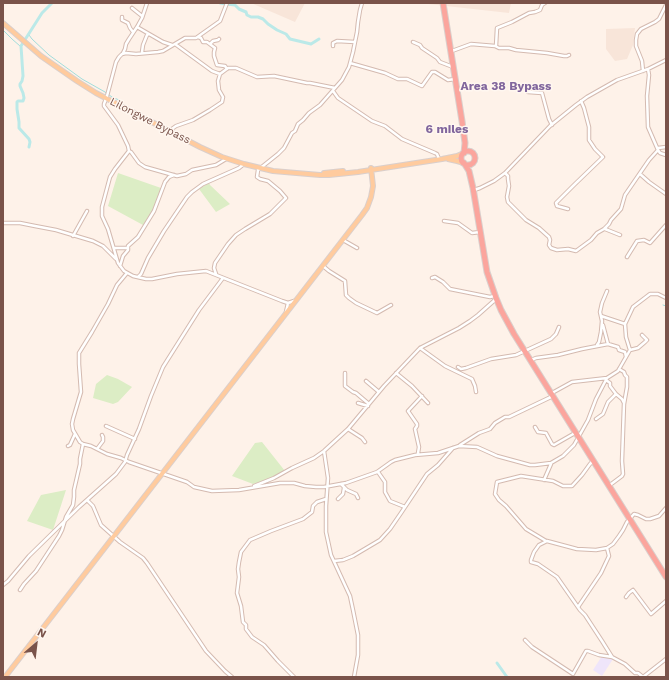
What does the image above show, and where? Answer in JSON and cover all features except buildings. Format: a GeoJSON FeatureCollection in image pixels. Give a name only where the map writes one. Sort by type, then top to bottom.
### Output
{"type":"FeatureCollection","features":[{"type":"Feature","properties":{"kind":"highway"},"geometry":{"type":"LineString","coordinates":[[443,3],[465,143],[464,152],[461,158],[469,171],[487,272],[495,297],[510,328],[666,577]]}},
{"type":"Feature","properties":{"kind":"highway"},"geometry":{"type":"LineString","coordinates":[[462,121],[468,145],[476,157],[472,170],[473,189]]}},
{"type":"Feature","properties":{"kind":"highway"},"geometry":{"type":"LineString","coordinates":[[464,152],[468,151],[474,153]]}},
{"type":"Feature","properties":{"kind":"highway"},"geometry":{"type":"LineString","coordinates":[[464,163],[470,165],[475,162]]}},
{"type":"Feature","properties":{"kind":"main road","name":"Lilongwe Bypass"},"geometry":{"type":"LineString","coordinates":[[3,23],[41,56],[67,74],[107,95],[169,132],[211,153],[227,159],[260,168],[287,173],[320,175],[362,172],[370,169],[399,164],[404,165]]}},
{"type":"Feature","properties":{"kind":"main road","name":"Lilongwe Bypass"},"geometry":{"type":"LineString","coordinates":[[316,174],[382,169],[457,156],[464,152]]}},
{"type":"Feature","properties":{"kind":"main road","name":"Lilongwe Bypass"},"geometry":{"type":"LineString","coordinates":[[440,159],[464,163]]}},
{"type":"Feature","properties":{"kind":"main road"},"geometry":{"type":"LineString","coordinates":[[5,677],[367,208],[372,190],[370,169]]}},
{"type":"Feature","properties":{"kind":"main road"},"geometry":{"type":"LineString","coordinates":[[371,177],[375,172],[382,169]]}},
{"type":"Feature","properties":{"kind":"main road"},"geometry":{"type":"LineString","coordinates":[[362,172],[371,177]]}},
{"type":"Feature","properties":{"kind":"street"},"geometry":{"type":"LineString","coordinates":[[147,3],[137,27],[116,62],[104,106],[118,125],[129,151],[139,163],[145,167],[174,176]]}},
{"type":"Feature","properties":{"kind":"street"},"geometry":{"type":"LineString","coordinates":[[122,54],[163,51],[185,38],[198,37],[220,21],[227,3]]}},
{"type":"Feature","properties":{"kind":"street"},"geometry":{"type":"LineString","coordinates":[[216,275],[214,268],[215,263],[236,235],[270,214],[286,198],[268,180],[257,177],[258,170],[282,150],[298,124],[320,105],[342,80],[350,63],[358,32],[362,3]]}},
{"type":"Feature","properties":{"kind":"street"},"geometry":{"type":"LineString","coordinates":[[496,46],[497,28],[529,13],[540,10],[542,5],[545,3]]}},
{"type":"Feature","properties":{"kind":"street"},"geometry":{"type":"LineString","coordinates":[[643,71],[642,61],[636,46],[637,34],[641,29],[659,19],[666,5]]}},
{"type":"Feature","properties":{"kind":"street"},"geometry":{"type":"LineString","coordinates":[[132,8],[142,16]]}},
{"type":"Feature","properties":{"kind":"street"},"geometry":{"type":"LineString","coordinates":[[122,16],[122,20],[128,23],[134,32]]}},
{"type":"Feature","properties":{"kind":"street"},"geometry":{"type":"LineString","coordinates":[[137,27],[163,42],[174,45],[212,71],[220,74]]}},
{"type":"Feature","properties":{"kind":"street"},"geometry":{"type":"LineString","coordinates":[[142,52],[146,37],[150,34]]}},
{"type":"Feature","properties":{"kind":"street"},"geometry":{"type":"LineString","coordinates":[[198,37],[200,37],[203,42],[207,42],[215,48],[214,56],[217,65],[225,66],[227,69]]}},
{"type":"Feature","properties":{"kind":"street"},"geometry":{"type":"LineString","coordinates":[[210,44],[219,38]]}},
{"type":"Feature","properties":{"kind":"street"},"geometry":{"type":"LineString","coordinates":[[333,46],[333,43],[336,41],[355,42]]}},
{"type":"Feature","properties":{"kind":"street"},"geometry":{"type":"LineString","coordinates":[[413,42],[420,45],[440,62],[454,67]]}},
{"type":"Feature","properties":{"kind":"street"},"geometry":{"type":"LineString","coordinates":[[451,51],[471,44],[496,46],[516,50],[547,52],[564,56],[569,55]]}},
{"type":"Feature","properties":{"kind":"street"},"geometry":{"type":"LineString","coordinates":[[473,189],[480,188],[494,181],[505,173],[552,125],[581,101],[617,80],[648,69],[666,60]]}},
{"type":"Feature","properties":{"kind":"street"},"geometry":{"type":"LineString","coordinates":[[350,63],[385,73],[398,79],[407,79],[420,86],[423,85],[432,72],[435,72],[448,80],[456,79]]}},
{"type":"Feature","properties":{"kind":"street"},"geometry":{"type":"LineString","coordinates":[[169,132],[176,126],[193,120],[222,102],[223,97],[219,90],[218,84],[220,74],[227,69],[236,68],[257,77],[274,76],[310,83],[334,90],[338,98],[372,121],[385,126],[402,138],[437,154],[440,159]]}},
{"type":"Feature","properties":{"kind":"street"},"geometry":{"type":"LineString","coordinates":[[648,69],[648,123],[660,153],[666,155]]}},
{"type":"Feature","properties":{"kind":"street"},"geometry":{"type":"LineString","coordinates":[[528,92],[542,93],[547,115],[552,125]]}},
{"type":"Feature","properties":{"kind":"street"},"geometry":{"type":"LineString","coordinates":[[568,209],[557,206],[556,203],[603,157],[590,142],[588,136],[589,128],[581,101]]}},
{"type":"Feature","properties":{"kind":"street"},"geometry":{"type":"LineString","coordinates":[[505,173],[508,176],[508,202],[526,220],[549,237],[549,245],[552,249],[577,250],[591,240],[598,232],[604,229],[621,209],[625,195],[649,160],[658,149],[666,147]]}},
{"type":"Feature","properties":{"kind":"street"},"geometry":{"type":"LineString","coordinates":[[129,151],[110,177],[102,207],[102,216],[108,229],[116,259],[120,267],[127,273],[138,278],[146,279],[204,271],[288,303],[297,299]]}},
{"type":"Feature","properties":{"kind":"street"},"geometry":{"type":"LineString","coordinates":[[120,267],[123,256],[128,250],[127,248],[138,237],[154,211],[165,182],[174,176],[188,173],[192,170],[216,165],[227,159]]}},
{"type":"Feature","properties":{"kind":"street"},"geometry":{"type":"LineString","coordinates":[[138,278],[164,231],[187,197],[203,184],[239,168],[244,164]]}},
{"type":"Feature","properties":{"kind":"street"},"geometry":{"type":"LineString","coordinates":[[640,174],[666,194]]}},
{"type":"Feature","properties":{"kind":"street"},"geometry":{"type":"LineString","coordinates":[[73,236],[87,211]]}},
{"type":"Feature","properties":{"kind":"street"},"geometry":{"type":"LineString","coordinates":[[444,221],[458,223],[472,233],[480,232]]}},
{"type":"Feature","properties":{"kind":"street"},"geometry":{"type":"LineString","coordinates":[[3,223],[20,223],[56,230],[99,244],[116,259]]}},
{"type":"Feature","properties":{"kind":"street"},"geometry":{"type":"LineString","coordinates":[[627,257],[637,241],[644,240],[650,242],[666,225]]}},
{"type":"Feature","properties":{"kind":"street"},"geometry":{"type":"LineString","coordinates":[[604,229],[620,235]]}},
{"type":"Feature","properties":{"kind":"street"},"geometry":{"type":"LineString","coordinates":[[343,240],[357,248]]}},
{"type":"Feature","properties":{"kind":"street"},"geometry":{"type":"LineString","coordinates":[[114,248],[127,248]]}},
{"type":"Feature","properties":{"kind":"street"},"geometry":{"type":"LineString","coordinates":[[322,266],[345,281],[346,295],[356,303],[376,313],[391,305]]}},
{"type":"Feature","properties":{"kind":"street"},"geometry":{"type":"LineString","coordinates":[[127,273],[117,285],[108,304],[79,353],[80,393],[72,422],[73,430],[80,442],[83,444],[126,461],[187,482],[194,487],[222,491],[239,490],[280,482],[294,483],[316,488],[341,484],[378,472],[392,461],[418,454],[438,453],[459,446],[479,433],[490,429],[495,423],[505,417],[509,417],[552,395],[572,382],[607,379]]}},
{"type":"Feature","properties":{"kind":"street"},"geometry":{"type":"LineString","coordinates":[[432,278],[435,277],[450,288],[495,297]]}},
{"type":"Feature","properties":{"kind":"street"},"geometry":{"type":"LineString","coordinates":[[3,585],[29,556],[116,474],[126,461],[127,455],[135,439],[163,367],[199,310],[223,278]]}},
{"type":"Feature","properties":{"kind":"street"},"geometry":{"type":"LineString","coordinates":[[607,291],[600,312],[608,344]]}},
{"type":"Feature","properties":{"kind":"street"},"geometry":{"type":"LineString","coordinates":[[459,446],[477,447],[496,456],[530,465],[551,463],[563,456],[574,446],[577,435],[588,420],[596,399],[607,379],[619,369],[630,350],[625,332],[625,324],[633,307],[650,294],[658,294],[666,298]]}},
{"type":"Feature","properties":{"kind":"street"},"geometry":{"type":"LineString","coordinates":[[251,487],[274,478],[314,458],[324,451],[348,430],[379,392],[420,348],[470,321],[478,315],[495,297]]}},
{"type":"Feature","properties":{"kind":"street"},"geometry":{"type":"LineString","coordinates":[[285,315],[288,303]]}},
{"type":"Feature","properties":{"kind":"street"},"geometry":{"type":"LineString","coordinates":[[601,316],[625,324]]}},
{"type":"Feature","properties":{"kind":"street"},"geometry":{"type":"LineString","coordinates":[[596,346],[599,342],[602,320]]}},
{"type":"Feature","properties":{"kind":"street"},"geometry":{"type":"LineString","coordinates":[[458,367],[461,369],[466,368],[491,359],[516,355],[554,337],[559,327]]}},
{"type":"Feature","properties":{"kind":"street"},"geometry":{"type":"LineString","coordinates":[[630,350],[638,348],[647,340],[642,335]]}},
{"type":"Feature","properties":{"kind":"street"},"geometry":{"type":"LineString","coordinates":[[531,360],[608,344],[618,347],[619,350],[625,352],[626,357]]}},
{"type":"Feature","properties":{"kind":"street"},"geometry":{"type":"LineString","coordinates":[[420,348],[445,366],[472,379],[476,392]]}},
{"type":"Feature","properties":{"kind":"street"},"geometry":{"type":"LineString","coordinates":[[609,486],[623,474],[624,404],[627,377],[624,372],[619,369]]}},
{"type":"Feature","properties":{"kind":"street"},"geometry":{"type":"LineString","coordinates":[[345,373],[345,386],[352,392],[356,393],[368,405]]}},
{"type":"Feature","properties":{"kind":"street"},"geometry":{"type":"LineString","coordinates":[[396,373],[412,386],[428,403]]}},
{"type":"Feature","properties":{"kind":"street"},"geometry":{"type":"LineString","coordinates":[[607,379],[611,388],[622,399],[624,404]]}},
{"type":"Feature","properties":{"kind":"street"},"geometry":{"type":"LineString","coordinates":[[366,381],[379,392]]}},
{"type":"Feature","properties":{"kind":"street"},"geometry":{"type":"LineString","coordinates":[[596,419],[603,414],[608,402],[616,394]]}},
{"type":"Feature","properties":{"kind":"street"},"geometry":{"type":"LineString","coordinates":[[418,454],[419,447],[415,429],[417,424],[408,411],[422,396]]}},
{"type":"Feature","properties":{"kind":"street"},"geometry":{"type":"LineString","coordinates":[[358,403],[368,405]]}},
{"type":"Feature","properties":{"kind":"street"},"geometry":{"type":"LineString","coordinates":[[106,426],[135,439]]}},
{"type":"Feature","properties":{"kind":"street"},"geometry":{"type":"LineString","coordinates":[[535,427],[538,432],[546,433],[554,445],[577,435]]}},
{"type":"Feature","properties":{"kind":"street"},"geometry":{"type":"LineString","coordinates":[[348,430],[362,438],[365,442]]}},
{"type":"Feature","properties":{"kind":"street"},"geometry":{"type":"LineString","coordinates":[[68,446],[70,445],[75,434]]}},
{"type":"Feature","properties":{"kind":"street"},"geometry":{"type":"LineString","coordinates":[[97,449],[103,441],[102,435]]}},
{"type":"Feature","properties":{"kind":"street"},"geometry":{"type":"LineString","coordinates":[[20,590],[36,571],[60,536],[73,505],[74,490],[83,444]]}},
{"type":"Feature","properties":{"kind":"street"},"geometry":{"type":"LineString","coordinates":[[334,561],[343,560],[353,556],[380,540],[392,526],[427,474],[438,465],[453,448]]}},
{"type":"Feature","properties":{"kind":"street"},"geometry":{"type":"LineString","coordinates":[[324,451],[328,478],[326,499],[326,532],[329,550],[350,596],[355,620],[358,655],[354,677]]}},
{"type":"Feature","properties":{"kind":"street"},"geometry":{"type":"LineString","coordinates":[[594,461],[572,486],[563,486],[556,482],[520,476],[497,482],[495,494],[498,500],[506,506],[526,528],[546,541],[577,549],[596,550],[607,548],[613,544],[634,514],[648,519],[660,515],[666,508]]}},
{"type":"Feature","properties":{"kind":"street"},"geometry":{"type":"LineString","coordinates":[[544,480],[551,463]]}},
{"type":"Feature","properties":{"kind":"street"},"geometry":{"type":"LineString","coordinates":[[378,472],[385,482],[384,492],[390,501],[405,506]]}},
{"type":"Feature","properties":{"kind":"street"},"geometry":{"type":"LineString","coordinates":[[341,484],[344,488],[356,494],[358,498]]}},
{"type":"Feature","properties":{"kind":"street"},"geometry":{"type":"LineString","coordinates":[[338,499],[343,494],[344,488]]}},
{"type":"Feature","properties":{"kind":"street"},"geometry":{"type":"LineString","coordinates":[[294,677],[264,645],[252,637],[246,629],[246,625],[243,622],[241,606],[237,593],[239,577],[238,567],[241,552],[250,540],[303,519],[312,512],[313,506],[317,502],[326,499]]}},
{"type":"Feature","properties":{"kind":"street"},"geometry":{"type":"LineString","coordinates":[[87,500],[93,506],[101,524],[120,542],[143,558],[206,651],[232,677]]}},
{"type":"Feature","properties":{"kind":"street"},"geometry":{"type":"LineString","coordinates":[[546,541],[538,545],[531,562],[538,564],[557,577],[588,619],[612,657]]}},
{"type":"Feature","properties":{"kind":"street"},"geometry":{"type":"LineString","coordinates":[[578,607],[600,575],[609,556],[607,548]]}},
{"type":"Feature","properties":{"kind":"street"},"geometry":{"type":"LineString","coordinates":[[626,597],[633,590],[651,614],[666,601]]}},
{"type":"Feature","properties":{"kind":"street"},"geometry":{"type":"LineString","coordinates":[[525,640],[532,647],[573,674],[587,651],[612,657],[625,664],[634,673],[638,673],[643,677],[666,659]]}},
{"type":"Feature","properties":{"kind":"shaded area"},"geometry":{"type":"Polygon","coordinates":[[[251,3],[305,3],[295,22],[251,3]]]}},
{"type":"Feature","properties":{"kind":"shaded area"},"geometry":{"type":"Polygon","coordinates":[[[419,3],[511,3],[509,13],[419,3]]]}},
{"type":"Feature","properties":{"kind":"shaded area"},"geometry":{"type":"Polygon","coordinates":[[[635,28],[633,45],[627,59],[615,61],[606,49],[606,29],[635,28]]]}},
{"type":"Feature","properties":{"kind":"shaded area"},"geometry":{"type":"Polygon","coordinates":[[[602,656],[613,659],[602,676],[593,670],[602,656]]]}},
{"type":"Feature","properties":{"kind":"green space"},"geometry":{"type":"Polygon","coordinates":[[[118,173],[161,188],[153,210],[143,225],[108,206],[118,173]]]}},
{"type":"Feature","properties":{"kind":"green space"},"geometry":{"type":"Polygon","coordinates":[[[209,183],[230,204],[216,212],[199,189],[209,183]]]}},
{"type":"Feature","properties":{"kind":"green space"},"geometry":{"type":"Polygon","coordinates":[[[107,375],[132,387],[118,402],[113,404],[93,398],[96,384],[107,375]]]}},
{"type":"Feature","properties":{"kind":"green space"},"geometry":{"type":"Polygon","coordinates":[[[262,442],[285,471],[272,478],[253,484],[232,476],[255,443],[262,442]]]}},
{"type":"Feature","properties":{"kind":"green space"},"geometry":{"type":"Polygon","coordinates":[[[66,490],[53,530],[27,521],[41,495],[66,490]]]}},
{"type":"Feature","properties":{"kind":"waterway"},"geometry":{"type":"LineString","coordinates":[[29,147],[29,139],[19,128],[17,109],[17,102],[23,101],[24,98],[20,86],[23,76],[21,46],[42,13],[52,3]]}},
{"type":"Feature","properties":{"kind":"waterway"},"geometry":{"type":"LineString","coordinates":[[220,3],[226,4]]}},
{"type":"Feature","properties":{"kind":"waterway"},"geometry":{"type":"LineString","coordinates":[[227,4],[235,5],[251,17],[263,19],[277,30],[286,34],[290,39],[311,44],[319,39]]}},
{"type":"Feature","properties":{"kind":"waterway"},"geometry":{"type":"LineString","coordinates":[[3,30],[21,46]]}},
{"type":"Feature","properties":{"kind":"waterway"},"geometry":{"type":"LineString","coordinates":[[29,35],[49,55],[82,79],[119,100]]}},
{"type":"Feature","properties":{"kind":"waterway"},"geometry":{"type":"LineString","coordinates":[[497,663],[507,677]]}},
{"type":"Feature","properties":{"kind":"district","name":"Area 38 Bypass"},"geometry":{"type":"Point","coordinates":[506,86]}},
{"type":"Feature","properties":{"kind":"district","name":"6 miles"},"geometry":{"type":"Point","coordinates":[447,129]}}]}
